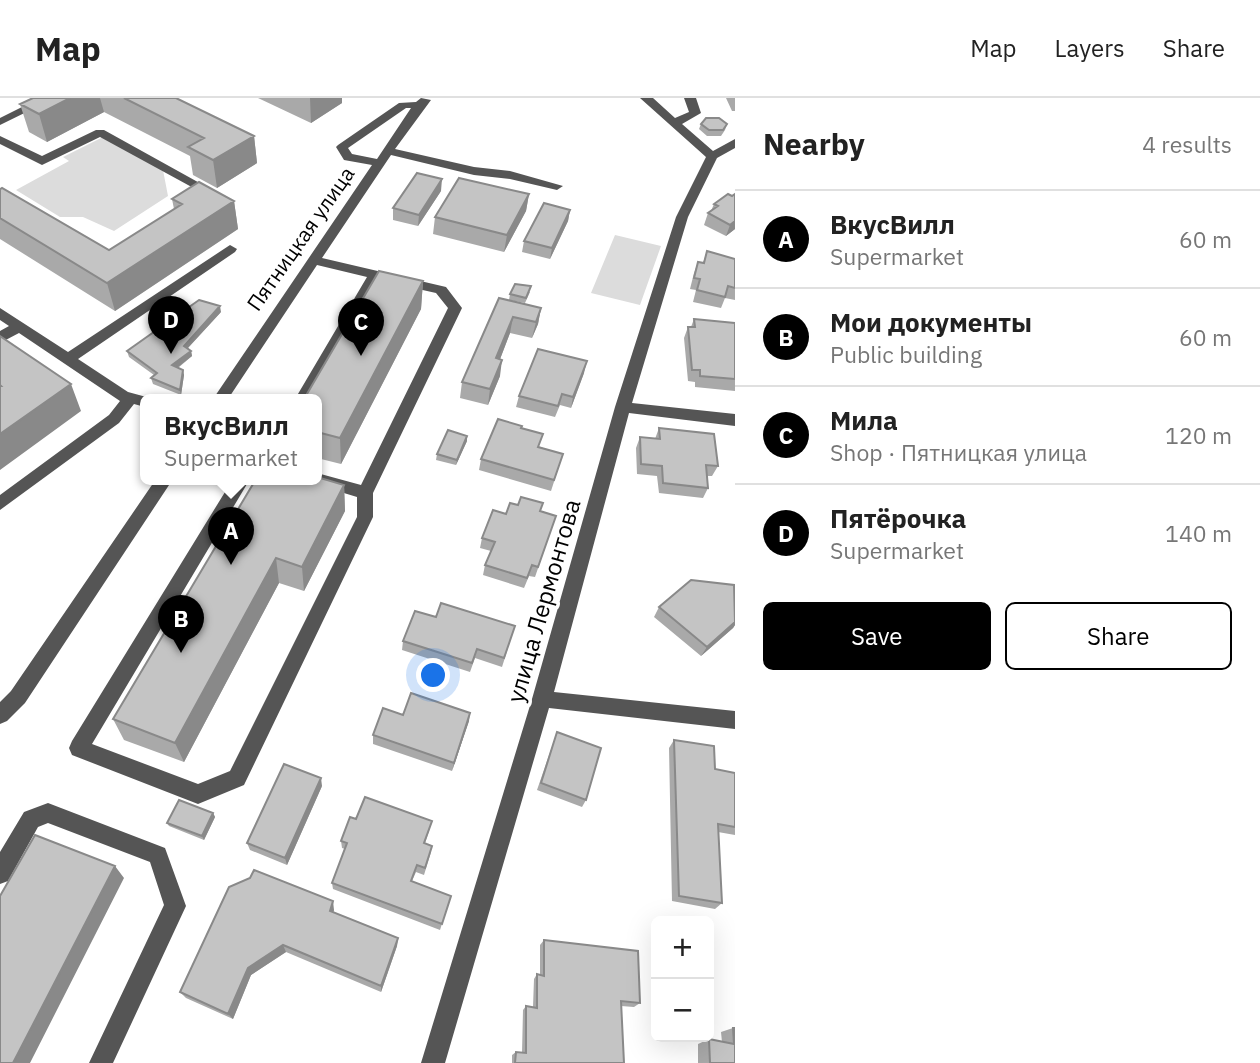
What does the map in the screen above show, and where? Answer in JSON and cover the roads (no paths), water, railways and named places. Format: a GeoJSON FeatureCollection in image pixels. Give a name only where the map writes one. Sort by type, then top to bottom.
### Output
{"type":"FeatureCollection","features":[{"type":"Feature","properties":{"kind":"street"},"geometry":{"type":"LineString","coordinates":[[16,98],[32,106]]}},
{"type":"Feature","properties":{"kind":"street"},"geometry":{"type":"LineString","coordinates":[[0,122],[49,98]]}},
{"type":"Feature","properties":{"kind":"street"},"geometry":{"type":"LineString","coordinates":[[646,98],[712,156],[735,143]]}},
{"type":"Feature","properties":{"kind":"street"},"geometry":{"type":"LineString","coordinates":[[674,123],[695,113],[690,98]]}},
{"type":"Feature","properties":{"kind":"street"},"geometry":{"type":"LineString","coordinates":[[381,163],[348,158],[342,147],[403,105],[423,101]]}},
{"type":"Feature","properties":{"kind":"street","name":"Пятницкая улица"},"geometry":{"type":"LineString","coordinates":[[223,394],[423,101]]}},
{"type":"Feature","properties":{"kind":"street"},"geometry":{"type":"LineString","coordinates":[[0,139],[42,161],[100,132],[208,191],[186,205]]}},
{"type":"Feature","properties":{"kind":"street"},"geometry":{"type":"LineString","coordinates":[[390,151],[474,171],[510,175],[557,186]]}},
{"type":"Feature","properties":{"kind":"street","name":"улица Лермонтова"},"geometry":{"type":"LineString","coordinates":[[433,1063],[542,699],[623,407],[682,217],[712,156]]}},
{"type":"Feature","properties":{"kind":"street"},"geometry":{"type":"LineString","coordinates":[[68,359],[230,249]]}},
{"type":"Feature","properties":{"kind":"street"},"geometry":{"type":"LineString","coordinates":[[238,485],[79,748],[198,794],[237,778],[365,517],[365,493],[455,308],[441,290],[313,260]]}},
{"type":"Feature","properties":{"kind":"street"},"geometry":{"type":"LineString","coordinates":[[305,394],[374,274]]}},
{"type":"Feature","properties":{"kind":"street"},"geometry":{"type":"LineString","coordinates":[[0,313],[123,396],[138,400]]}},
{"type":"Feature","properties":{"kind":"street"},"geometry":{"type":"LineString","coordinates":[[0,338],[19,326]]}},
{"type":"Feature","properties":{"kind":"street"},"geometry":{"type":"LineString","coordinates":[[0,504],[138,400]]}},
{"type":"Feature","properties":{"kind":"street"},"geometry":{"type":"LineString","coordinates":[[623,407],[735,420]]}},
{"type":"Feature","properties":{"kind":"street"},"geometry":{"type":"LineString","coordinates":[[322,480],[365,493]]}},
{"type":"Feature","properties":{"kind":"street"},"geometry":{"type":"LineString","coordinates":[[0,715],[18,697],[161,485]]}},
{"type":"Feature","properties":{"kind":"street"},"geometry":{"type":"LineString","coordinates":[[542,699],[735,720]]}},
{"type":"Feature","properties":{"kind":"street"},"geometry":{"type":"LineString","coordinates":[[0,873],[31,820],[48,813],[158,855],[175,906],[102,1063]]}},
{"type":"Feature","properties":{"kind":"place","name":"Пятёрочка"},"geometry":{"type":"Point","coordinates":[171,354]}},
{"type":"Feature","properties":{"kind":"place","name":"Мила"},"geometry":{"type":"Point","coordinates":[361,356]}},
{"type":"Feature","properties":{"kind":"place","name":"ВкусВилл"},"geometry":{"type":"Point","coordinates":[231,565]}},
{"type":"Feature","properties":{"kind":"place","name":"Мои документы"},"geometry":{"type":"Point","coordinates":[181,653]}}]}
